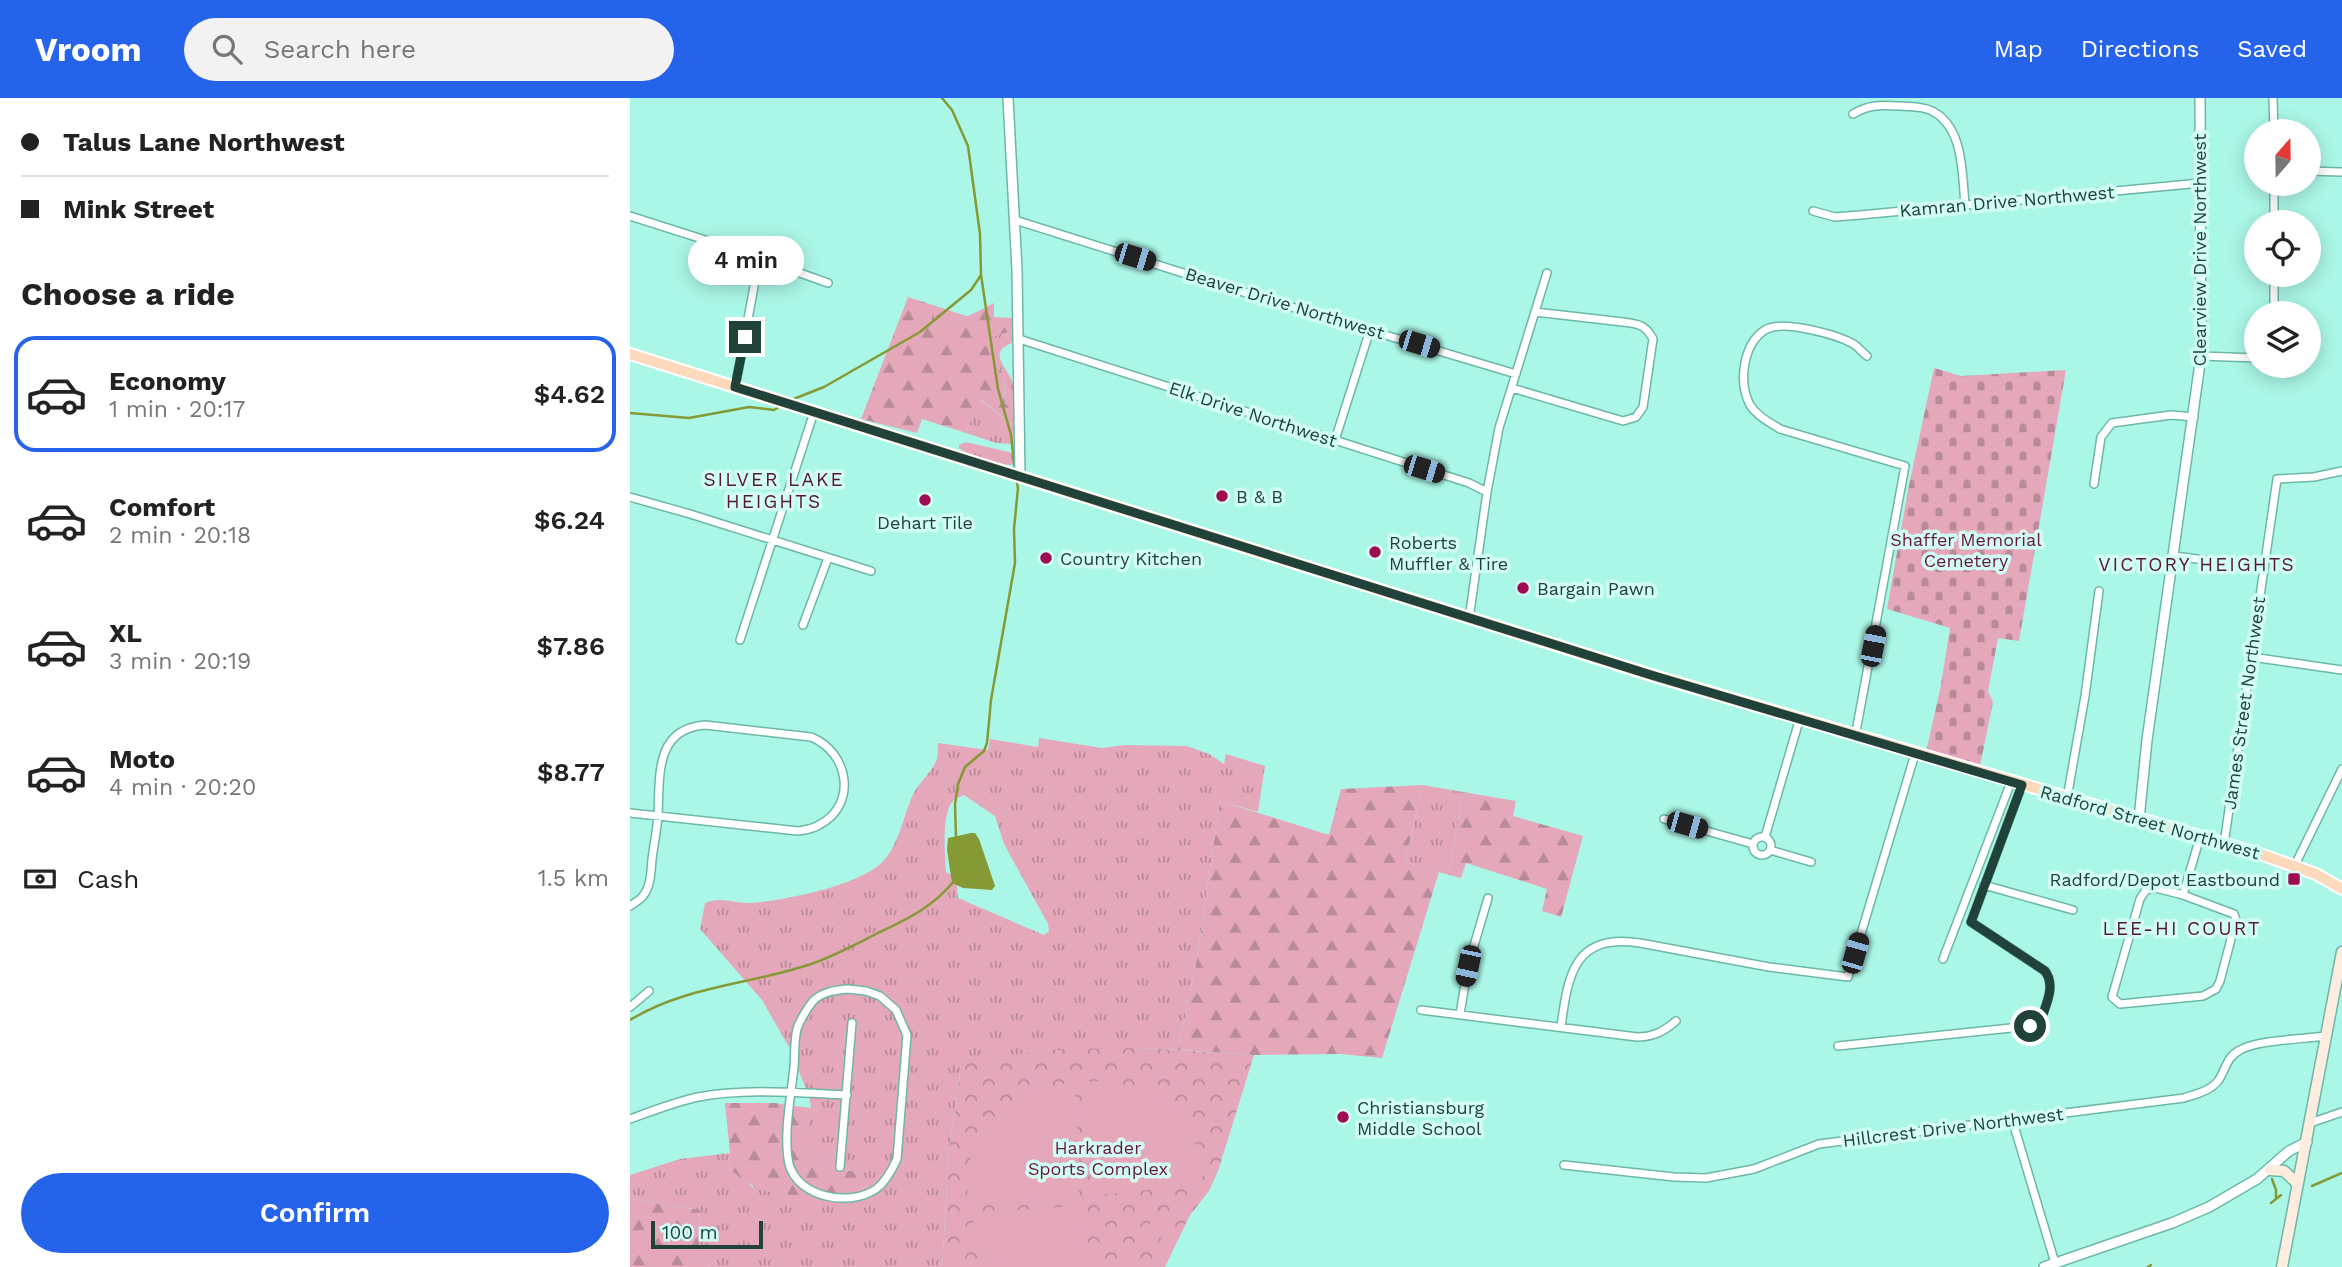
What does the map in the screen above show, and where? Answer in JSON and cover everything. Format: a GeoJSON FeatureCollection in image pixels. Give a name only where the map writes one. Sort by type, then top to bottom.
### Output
{"type":"FeatureCollection","features":[{"type":"Feature","properties":{"kind":"main road","name":"Radford Street Northwest"},"geometry":{"type":"LineString","coordinates":[[630,354],[1469,619],[1856,737],[2295,865],[2342,889]]}},
{"type":"Feature","properties":{"kind":"main road"},"geometry":{"type":"LineString","coordinates":[[2282,1267],[2342,953]]}},
{"type":"Feature","properties":{"kind":"main road"},"geometry":{"type":"LineString","coordinates":[[2270,1170],[2284,1171],[2298,1184]]}},
{"type":"Feature","properties":{"kind":"street"},"geometry":{"type":"LineString","coordinates":[[1008,98],[1017,270],[1020,477]]}},
{"type":"Feature","properties":{"kind":"street","name":"Clearview Drive Northwest"},"geometry":{"type":"LineString","coordinates":[[2139,818],[2147,740],[2201,356],[2200,98]]}},
{"type":"Feature","properties":{"kind":"street"},"geometry":{"type":"LineString","coordinates":[[2273,98],[2274,119]]}},
{"type":"Feature","properties":{"kind":"street"},"geometry":{"type":"LineString","coordinates":[[1853,114],[1863,107],[1874,105],[1917,107],[1931,110],[1943,118],[1952,130],[1957,145],[1965,205]]}},
{"type":"Feature","properties":{"kind":"street"},"geometry":{"type":"LineString","coordinates":[[2321,171],[2342,172]]}},
{"type":"Feature","properties":{"kind":"street","name":"Kamran Drive Northwest"},"geometry":{"type":"LineString","coordinates":[[1813,211],[1835,217],[2201,183]]}},
{"type":"Feature","properties":{"kind":"street"},"geometry":{"type":"LineString","coordinates":[[630,216],[828,283]]}},
{"type":"Feature","properties":{"kind":"street","name":"Beaver Drive Northwest"},"geometry":{"type":"LineString","coordinates":[[1015,220],[1516,374]]}},
{"type":"Feature","properties":{"kind":"street"},"geometry":{"type":"LineString","coordinates":[[735,387],[759,260]]}},
{"type":"Feature","properties":{"kind":"street"},"geometry":{"type":"LineString","coordinates":[[1469,619],[1499,428],[1547,273]]}},
{"type":"Feature","properties":{"kind":"street"},"geometry":{"type":"LineString","coordinates":[[1512,388],[1623,421],[1636,418],[1643,407],[1653,339],[1648,329],[1630,323],[1535,312]]}},
{"type":"Feature","properties":{"kind":"street"},"geometry":{"type":"LineString","coordinates":[[1856,737],[1905,466],[1780,429],[1759,416],[1745,390],[1746,361],[1752,342],[1774,326],[1800,327],[1854,344],[1867,356]]}},
{"type":"Feature","properties":{"kind":"street"},"geometry":{"type":"LineString","coordinates":[[1335,440],[1370,330]]}},
{"type":"Feature","properties":{"kind":"street","name":"Elk Drive Northwest"},"geometry":{"type":"LineString","coordinates":[[1019,339],[1469,483],[1487,492]]}},
{"type":"Feature","properties":{"kind":"street"},"geometry":{"type":"LineString","coordinates":[[2201,356],[2244,358]]}},
{"type":"Feature","properties":{"kind":"street"},"geometry":{"type":"LineString","coordinates":[[740,640],[814,412]]}},
{"type":"Feature","properties":{"kind":"street"},"geometry":{"type":"LineString","coordinates":[[2094,484],[2101,437],[2112,423],[2171,415],[2194,417]]}},
{"type":"Feature","properties":{"kind":"street","name":"James Street Northwest"},"geometry":{"type":"LineString","coordinates":[[2224,844],[2277,479],[2314,477],[2342,471]]}},
{"type":"Feature","properties":{"kind":"street"},"geometry":{"type":"LineString","coordinates":[[630,497],[871,571]]}},
{"type":"Feature","properties":{"kind":"street"},"geometry":{"type":"LineString","coordinates":[[2174,556],[2264,568]]}},
{"type":"Feature","properties":{"kind":"street"},"geometry":{"type":"LineString","coordinates":[[803,625],[828,558]]}},
{"type":"Feature","properties":{"kind":"street"},"geometry":{"type":"LineString","coordinates":[[2067,798],[2085,696],[2099,590]]}},
{"type":"Feature","properties":{"kind":"street"},"geometry":{"type":"LineString","coordinates":[[2252,657],[2342,670]]}},
{"type":"Feature","properties":{"kind":"street"},"geometry":{"type":"LineString","coordinates":[[1765,837],[1799,720]]}},
{"type":"Feature","properties":{"kind":"street"},"geometry":{"type":"LineString","coordinates":[[630,813],[658,818],[798,831],[819,826],[834,812],[843,794],[844,774],[837,756],[830,748],[811,737],[705,725],[683,730],[667,748],[659,775],[658,818],[648,887],[642,897],[630,906]]}},
{"type":"Feature","properties":{"kind":"street"},"geometry":{"type":"LineString","coordinates":[[1561,1027],[1575,967],[1592,947],[1605,942],[1622,940],[1769,967],[1848,977],[1915,754]]}},
{"type":"Feature","properties":{"kind":"street"},"geometry":{"type":"LineString","coordinates":[[2295,865],[2342,769]]}},
{"type":"Feature","properties":{"kind":"street"},"geometry":{"type":"LineString","coordinates":[[1838,1046],[2030,1026],[2041,1020],[2051,986],[2045,971],[1971,922],[2017,783]]}},
{"type":"Feature","properties":{"kind":"street"},"geometry":{"type":"LineString","coordinates":[[1943,960],[2017,783]]}},
{"type":"Feature","properties":{"kind":"street"},"geometry":{"type":"LineString","coordinates":[[1664,819],[1753,844]]}},
{"type":"Feature","properties":{"kind":"street"},"geometry":{"type":"LineString","coordinates":[[1753,844],[1759,837],[1765,837],[1770,841],[1770,850]]}},
{"type":"Feature","properties":{"kind":"street"},"geometry":{"type":"LineString","coordinates":[[2183,895],[2200,837]]}},
{"type":"Feature","properties":{"kind":"street"},"geometry":{"type":"LineString","coordinates":[[1753,844],[1758,854],[1763,855],[1770,850]]}},
{"type":"Feature","properties":{"kind":"street"},"geometry":{"type":"LineString","coordinates":[[1770,850],[1811,862]]}},
{"type":"Feature","properties":{"kind":"street"},"geometry":{"type":"LineString","coordinates":[[1983,885],[2073,910]]}},
{"type":"Feature","properties":{"kind":"street"},"geometry":{"type":"LineString","coordinates":[[2156,888],[2183,895],[2234,914],[2236,920],[2216,989],[2203,996],[2134,1004],[2115,1002],[2112,997],[2140,899],[2146,890],[2156,888]]}},
{"type":"Feature","properties":{"kind":"street"},"geometry":{"type":"LineString","coordinates":[[1460,1014],[1468,966],[1488,898]]}},
{"type":"Feature","properties":{"kind":"street"},"geometry":{"type":"LineString","coordinates":[[630,1007],[649,991]]}},
{"type":"Feature","properties":{"kind":"street"},"geometry":{"type":"LineString","coordinates":[[831,991],[866,991],[880,996],[896,1010],[907,1035],[897,1159],[889,1175],[877,1189],[859,1197],[842,1199],[815,1192],[802,1183],[789,1165],[790,1093],[797,1030],[805,1012],[816,998],[831,991]]}},
{"type":"Feature","properties":{"kind":"street"},"geometry":{"type":"LineString","coordinates":[[1421,1010],[1651,1037],[1676,1021]]}},
{"type":"Feature","properties":{"kind":"street"},"geometry":{"type":"LineString","coordinates":[[840,1167],[852,1023]]}},
{"type":"Feature","properties":{"kind":"street","name":"Hillcrest Drive Northwest"},"geometry":{"type":"LineString","coordinates":[[1564,1164],[1674,1177],[1706,1178],[1754,1169],[1819,1144],[2184,1098],[2204,1091],[2218,1081],[2227,1061],[2238,1051],[2250,1046],[2325,1037]]}},
{"type":"Feature","properties":{"kind":"street"},"geometry":{"type":"LineString","coordinates":[[630,1119],[680,1102],[714,1095],[847,1095]]}},
{"type":"Feature","properties":{"kind":"street"},"geometry":{"type":"LineString","coordinates":[[2309,1123],[2342,1112]]}},
{"type":"Feature","properties":{"kind":"street"},"geometry":{"type":"LineString","coordinates":[[2012,1119],[2055,1263]]}},
{"type":"Feature","properties":{"kind":"street"},"geometry":{"type":"LineString","coordinates":[[2045,1267],[2209,1207],[2243,1188],[2270,1170],[2290,1151],[2307,1142]]}},
{"type":"Feature","properties":{"kind":"green space"},"geometry":{"type":"Polygon","coordinates":[[[908,297],[936,306],[930,323],[971,315],[994,303],[994,317],[1013,318],[1012,331],[988,338],[988,345],[990,354],[1003,374],[1005,403],[1014,412],[1014,426],[980,399],[966,433],[922,419],[917,433],[861,419],[908,297]]]}},
{"type":"Feature","properties":{"kind":"green space"},"geometry":{"type":"Polygon","coordinates":[[[936,306],[969,317],[944,324],[929,323],[936,306]]]}},
{"type":"Feature","properties":{"kind":"green space"},"geometry":{"type":"Polygon","coordinates":[[[1012,331],[1012,343],[1004,347],[1000,356],[1013,384],[1014,412],[1005,403],[1003,374],[987,345],[987,338],[1012,331]]]}},
{"type":"Feature","properties":{"kind":"green space","name":"Shaffer Memorial Cemetery"},"geometry":{"type":"Polygon","coordinates":[[[1934,368],[1961,376],[2066,370],[2019,641],[1998,638],[1988,691],[1993,702],[1980,766],[1929,751],[1927,748],[1950,628],[1887,609],[1908,490],[1934,368]]]}},
{"type":"Feature","properties":{"kind":"green space"},"geometry":{"type":"Polygon","coordinates":[[[979,399],[1014,426],[1013,444],[996,443],[966,433],[979,399]]]}},
{"type":"Feature","properties":{"kind":"green space"},"geometry":{"type":"Polygon","coordinates":[[[966,442],[1013,453],[1016,464],[995,463],[970,454],[959,448],[959,445],[966,442]]]}},
{"type":"Feature","properties":{"kind":"green space"},"geometry":{"type":"Polygon","coordinates":[[[1039,738],[1102,748],[1125,745],[1187,746],[1209,754],[1224,764],[1226,754],[1265,766],[1258,812],[1220,801],[1196,964],[1178,1050],[1143,1048],[960,1075],[949,1150],[942,1267],[710,1267],[699,1254],[700,1210],[630,1199],[630,1175],[680,1159],[730,1153],[729,1168],[752,1187],[783,1193],[830,1196],[862,1173],[833,1168],[803,1149],[811,1108],[809,1096],[789,1047],[762,1000],[700,929],[705,903],[723,900],[752,903],[804,895],[844,883],[876,868],[886,858],[898,837],[913,794],[935,763],[938,743],[988,750],[990,739],[1038,747],[1039,738]],[[964,795],[954,800],[945,823],[946,872],[956,877],[958,898],[1044,935],[1049,931],[1048,924],[1004,844],[995,816],[964,795]]]}},
{"type":"Feature","properties":{"kind":"green space"},"geometry":{"type":"Polygon","coordinates":[[[1423,785],[1463,792],[1449,875],[1405,862],[1423,785]]]}},
{"type":"Feature","properties":{"kind":"green space"},"geometry":{"type":"Polygon","coordinates":[[[1423,785],[1405,862],[1439,872],[1382,1058],[1340,1054],[1254,1055],[1178,1050],[1196,964],[1220,801],[1329,835],[1341,789],[1423,785]]]}},
{"type":"Feature","properties":{"kind":"green space"},"geometry":{"type":"Polygon","coordinates":[[[1463,792],[1516,801],[1513,816],[1583,836],[1561,917],[1542,911],[1547,889],[1466,863],[1461,878],[1449,875],[1463,792]]]}},
{"type":"Feature","properties":{"kind":"green space","name":"Harkrader Sports Complex"},"geometry":{"type":"Polygon","coordinates":[[[1143,1048],[1254,1055],[1218,1171],[1209,1191],[1190,1215],[1165,1267],[942,1267],[949,1150],[960,1075],[970,1059],[1065,1049],[1143,1048]]]}},
{"type":"Feature","properties":{"kind":"green space"},"geometry":{"type":"Polygon","coordinates":[[[1085,1082],[1120,1083],[1150,1094],[1174,1113],[1193,1138],[1199,1153],[1203,1173],[1200,1185],[1097,1195],[1091,1189],[1085,1082]]]}},
{"type":"Feature","properties":{"kind":"green space"},"geometry":{"type":"Polygon","coordinates":[[[1074,1083],[1081,1189],[1075,1196],[968,1201],[968,1176],[973,1154],[981,1134],[994,1118],[1009,1104],[1028,1094],[1074,1083]]]}},
{"type":"Feature","properties":{"kind":"green space"},"geometry":{"type":"Polygon","coordinates":[[[725,1103],[775,1103],[811,1108],[804,1149],[833,1168],[862,1173],[859,1194],[788,1195],[774,1193],[745,1182],[729,1168],[725,1103]]]}},
{"type":"Feature","properties":{"kind":"green space"},"geometry":{"type":"Polygon","coordinates":[[[630,1199],[700,1210],[699,1254],[710,1267],[630,1267],[630,1199]]]}},
{"type":"Feature","properties":{"kind":"green space"},"geometry":{"type":"Polygon","coordinates":[[[1075,1206],[1081,1211],[1086,1267],[1000,1267],[979,1236],[970,1213],[1075,1206]]]}},
{"type":"Feature","properties":{"kind":"green space"},"geometry":{"type":"Polygon","coordinates":[[[1153,1218],[1164,1224],[1151,1247],[1140,1241],[1153,1218]]]}},
{"type":"Feature","properties":{"kind":"green space"},"geometry":{"type":"Polygon","coordinates":[[[1168,1226],[1178,1232],[1165,1255],[1155,1249],[1168,1226]]]}},
{"type":"Feature","properties":{"kind":"shaded area"},"geometry":{"type":"Polygon","coordinates":[[[975,833],[979,839],[995,886],[992,890],[963,888],[952,883],[948,838],[975,833]]]}},
{"type":"Feature","properties":{"kind":"waterway"},"geometry":{"type":"LineString","coordinates":[[942,98],[952,110],[968,146],[980,234],[981,275],[998,389],[1011,435],[1015,471]]}},
{"type":"Feature","properties":{"kind":"waterway"},"geometry":{"type":"LineString","coordinates":[[791,400],[824,387],[920,332],[971,290],[981,275]]}},
{"type":"Feature","properties":{"kind":"waterway"},"geometry":{"type":"LineString","coordinates":[[630,413],[689,418],[749,407],[774,410],[782,405]]}},
{"type":"Feature","properties":{"kind":"waterway"},"geometry":{"type":"LineString","coordinates":[[956,838],[955,804],[958,784],[965,767],[984,751],[987,743],[991,700],[1015,563],[1014,529],[1018,488],[1016,478]]}},
{"type":"Feature","properties":{"kind":"waterway"},"geometry":{"type":"LineString","coordinates":[[630,1020],[651,1009],[695,993],[785,972],[826,958],[920,911],[938,898],[954,881]]}},
{"type":"Feature","properties":{"kind":"waterway"},"geometry":{"type":"LineString","coordinates":[[2312,1186],[2342,1173]]}},
{"type":"Feature","properties":{"kind":"waterway"},"geometry":{"type":"LineString","coordinates":[[2272,1179],[2276,1199]]}},
{"type":"Feature","properties":{"kind":"waterway"},"geometry":{"type":"LineString","coordinates":[[2271,1203],[2281,1195]]}},
{"type":"Feature","properties":{"kind":"place","name":"B & B"},"geometry":{"type":"Point","coordinates":[1222,496]}},
{"type":"Feature","properties":{"kind":"place","name":"Dehart Tile"},"geometry":{"type":"Point","coordinates":[925,500]}},
{"type":"Feature","properties":{"kind":"place","name":"Roberts Muffler & Tire"},"geometry":{"type":"Point","coordinates":[1375,552]}},
{"type":"Feature","properties":{"kind":"place","name":"Country Kitchen"},"geometry":{"type":"Point","coordinates":[1046,558]}},
{"type":"Feature","properties":{"kind":"place","name":"Bargain Pawn"},"geometry":{"type":"Point","coordinates":[1523,588]}},
{"type":"Feature","properties":{"kind":"place","name":"Radford/Depot Eastbound"},"geometry":{"type":"Point","coordinates":[2294,879]}},
{"type":"Feature","properties":{"kind":"place","name":"Christiansburg Middle School"},"geometry":{"type":"Point","coordinates":[1343,1117]}},
{"type":"Feature","properties":{"kind":"district","name":"SILVER LAKE HEIGHTS"},"geometry":{"type":"Point","coordinates":[774,490]}},
{"type":"Feature","properties":{"kind":"district","name":"VICTORY HEIGHTS"},"geometry":{"type":"Point","coordinates":[2197,564]}},
{"type":"Feature","properties":{"kind":"district","name":"LEE-HI COURT"},"geometry":{"type":"Point","coordinates":[2182,928]}},
{"type":"Feature","properties":{"kind":"route"},"geometry":{"type":"LineString","coordinates":[[745,337],[735,387],[1651,675],[2022,785],[1971,922],[2045,971],[2050,978],[2051,986],[2041,1020],[2030,1026]]}}]}
